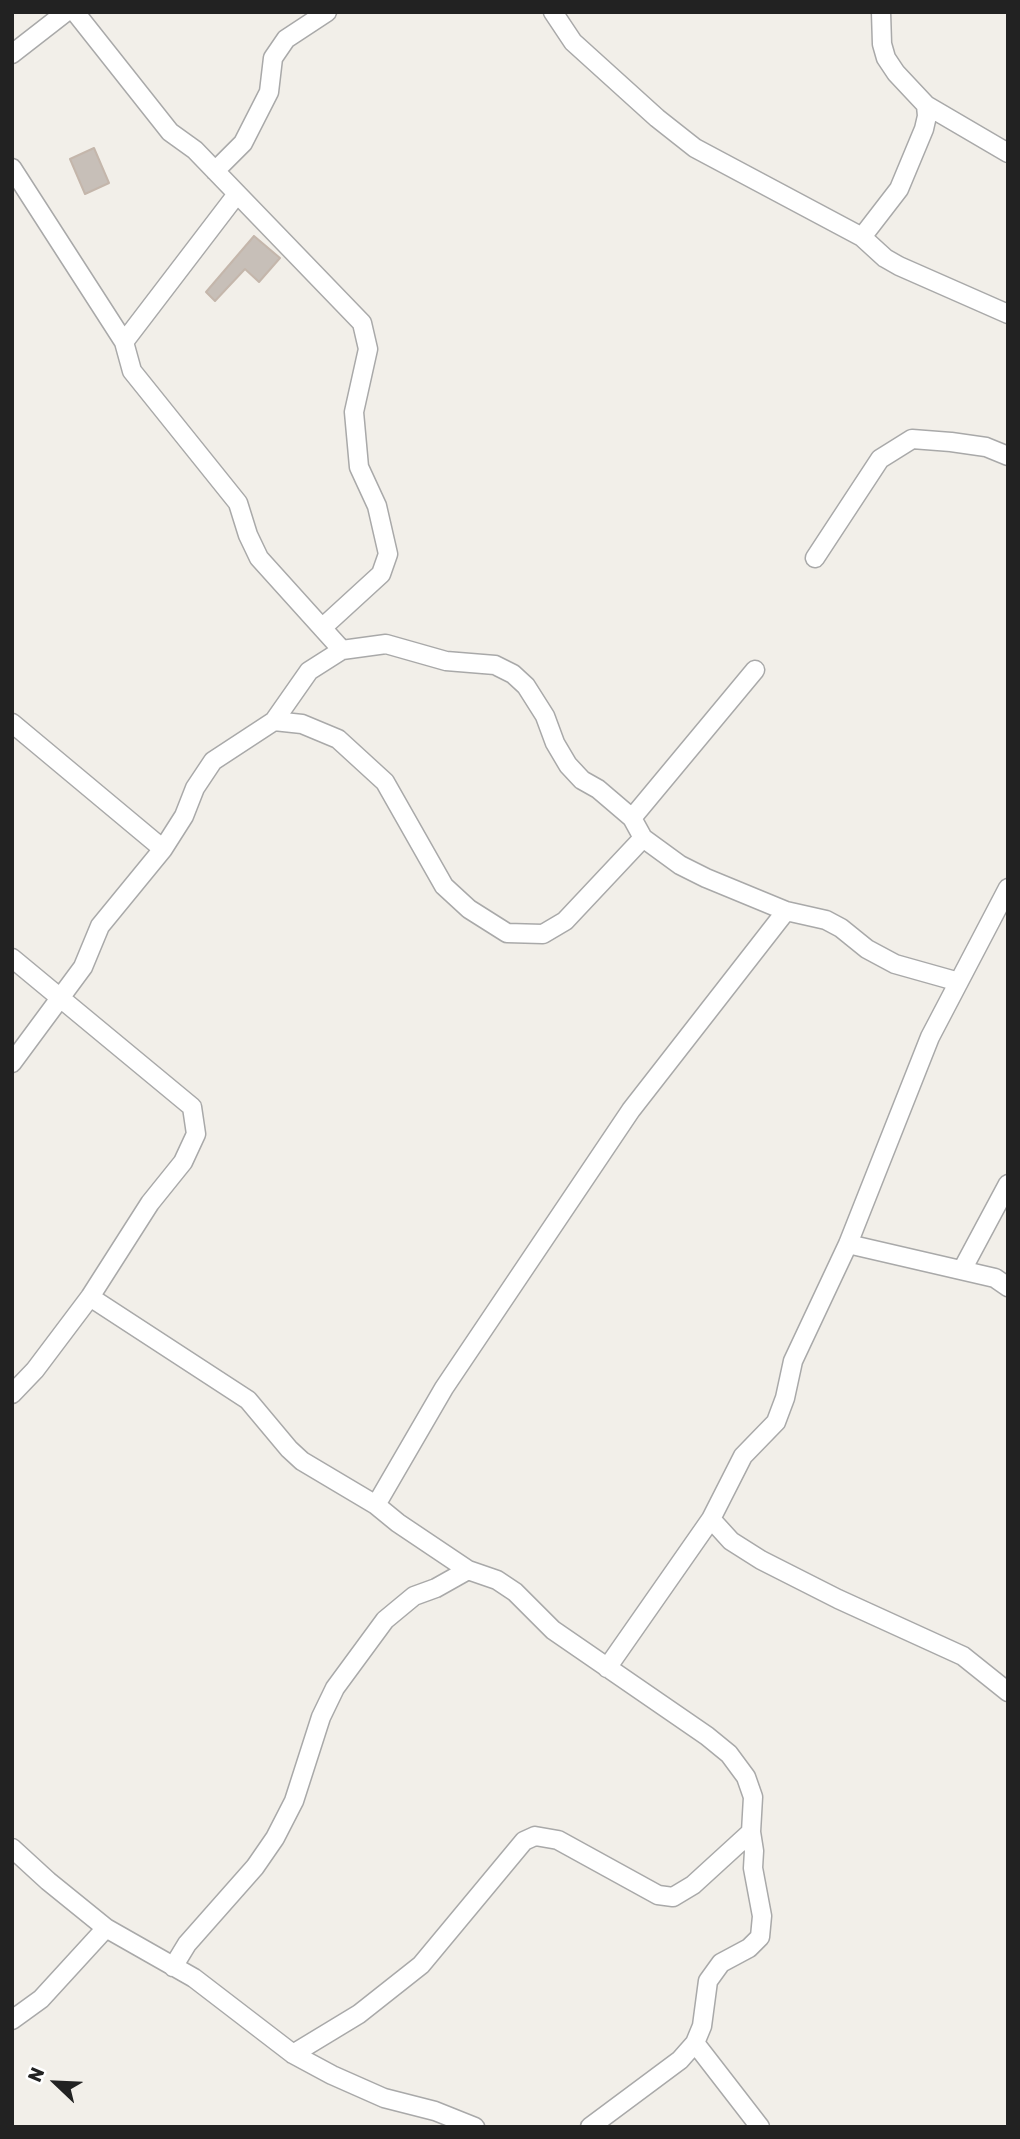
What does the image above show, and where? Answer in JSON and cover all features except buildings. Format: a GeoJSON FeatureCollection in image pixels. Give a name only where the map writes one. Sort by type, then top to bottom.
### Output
{"type":"FeatureCollection","features":[{"type":"Feature","properties":{"kind":"street"},"geometry":{"type":"LineString","coordinates":[[12,54],[66,12]]}},
{"type":"Feature","properties":{"kind":"street"},"geometry":{"type":"LineString","coordinates":[[75,12],[170,132],[195,150],[362,323],[368,349],[354,412],[359,467],[377,506],[388,554],[381,574],[322,628]]}},
{"type":"Feature","properties":{"kind":"street"},"geometry":{"type":"LineString","coordinates":[[215,172],[243,143],[268,92],[273,58],[286,40],[327,12]]}},
{"type":"Feature","properties":{"kind":"street"},"geometry":{"type":"LineString","coordinates":[[553,12],[573,42],[657,118],[695,148],[862,237],[885,258],[900,266],[1008,314]]}},
{"type":"Feature","properties":{"kind":"street"},"geometry":{"type":"LineString","coordinates":[[881,12],[882,44],[886,58],[896,73],[926,105],[1008,153]]}},
{"type":"Feature","properties":{"kind":"street"},"geometry":{"type":"LineString","coordinates":[[862,237],[899,189],[924,129],[926,105]]}},
{"type":"Feature","properties":{"kind":"street"},"geometry":{"type":"LineString","coordinates":[[12,168],[124,342],[132,371],[238,503],[259,558],[342,650]]}},
{"type":"Feature","properties":{"kind":"street"},"geometry":{"type":"LineString","coordinates":[[124,342],[237,194]]}},
{"type":"Feature","properties":{"kind":"street"},"geometry":{"type":"LineString","coordinates":[[815,558],[880,459],[912,439],[986,447],[1008,456]]}},
{"type":"Feature","properties":{"kind":"street"},"geometry":{"type":"LineString","coordinates":[[12,1063],[83,967],[100,926],[163,849],[184,816],[195,788],[213,761],[274,721],[309,671],[342,650],[386,644],[446,661],[495,665],[513,674],[526,686],[545,716],[555,743],[568,765],[582,780],[598,789],[632,818],[643,838],[680,865],[786,911],[826,920],[841,928],[867,949],[895,964],[959,982]]}},
{"type":"Feature","properties":{"kind":"street"},"geometry":{"type":"LineString","coordinates":[[632,818],[755,670]]}},
{"type":"Feature","properties":{"kind":"street"},"geometry":{"type":"LineString","coordinates":[[274,721],[302,724],[338,739],[385,782],[444,886],[468,909],[507,933],[543,933],[565,921],[643,838]]}},
{"type":"Feature","properties":{"kind":"street"},"geometry":{"type":"LineString","coordinates":[[12,723],[163,849]]}},
{"type":"Feature","properties":{"kind":"street"},"geometry":{"type":"LineString","coordinates":[[607,1668],[710,1520],[743,1456],[776,1422],[785,1398],[793,1361],[848,1244],[930,1037],[1008,887]]}},
{"type":"Feature","properties":{"kind":"street"},"geometry":{"type":"LineString","coordinates":[[376,1505],[444,1388],[631,1110],[786,911]]}},
{"type":"Feature","properties":{"kind":"street"},"geometry":{"type":"LineString","coordinates":[[12,958],[192,1107],[196,1134],[183,1162],[150,1203],[90,1297],[12,1395]]}},
{"type":"Feature","properties":{"kind":"street"},"geometry":{"type":"LineString","coordinates":[[962,1270],[1008,1184]]}},
{"type":"Feature","properties":{"kind":"street"},"geometry":{"type":"LineString","coordinates":[[848,1244],[995,1278],[1008,1287]]}},
{"type":"Feature","properties":{"kind":"street"},"geometry":{"type":"LineString","coordinates":[[90,1297],[248,1400],[302,1461],[376,1505],[407,1530],[468,1570],[497,1580],[515,1592],[553,1630],[685,1720],[729,1754],[746,1777],[753,1797],[751,1832],[753,1868],[762,1916],[760,1937],[749,1948],[721,1963],[708,1981],[702,2026],[695,2043],[680,2060],[590,2127]]}},
{"type":"Feature","properties":{"kind":"street"},"geometry":{"type":"LineString","coordinates":[[710,1520],[731,1541],[761,1560],[838,1599],[963,1656],[1008,1692]]}},
{"type":"Feature","properties":{"kind":"street"},"geometry":{"type":"LineString","coordinates":[[173,1967],[187,1944],[255,1867],[275,1838],[294,1801],[321,1717],[335,1688],[385,1620],[414,1596],[436,1588],[468,1570]]}},
{"type":"Feature","properties":{"kind":"street"},"geometry":{"type":"LineString","coordinates":[[293,2054],[359,2014],[421,1965],[524,1841],[535,1836],[558,1840],[658,1895],[673,1897],[693,1885],[751,1832]]}},
{"type":"Feature","properties":{"kind":"street"},"geometry":{"type":"LineString","coordinates":[[12,1849],[106,1928],[194,1978],[293,2054],[384,2098],[435,2111],[475,2127]]}},
{"type":"Feature","properties":{"kind":"street"},"geometry":{"type":"LineString","coordinates":[[12,2020],[41,1999],[106,1928]]}},
{"type":"Feature","properties":{"kind":"street"},"geometry":{"type":"LineString","coordinates":[[695,2043],[760,2127]]}}]}
